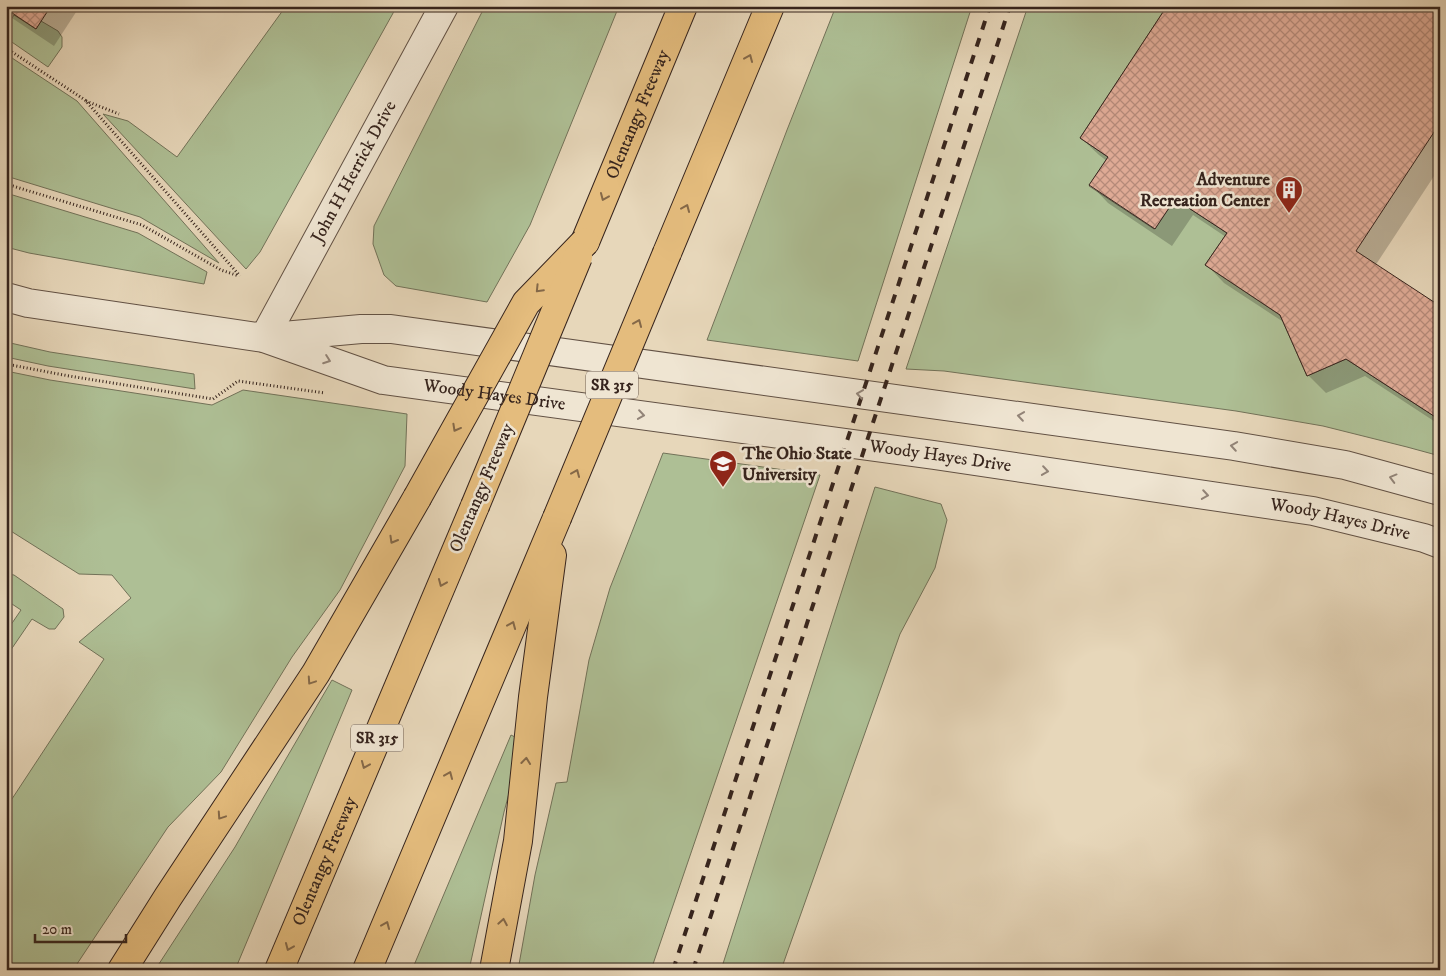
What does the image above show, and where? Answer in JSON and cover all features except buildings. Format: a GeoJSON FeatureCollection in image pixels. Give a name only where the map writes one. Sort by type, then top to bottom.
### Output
{"type":"FeatureCollection","features":[{"type":"Feature","properties":{"kind":"highway","name":"Olentangy Freeway"},"geometry":{"type":"LineString","coordinates":[[280,970],[683,6]]}},
{"type":"Feature","properties":{"kind":"highway","name":"SR 315"},"geometry":{"type":"LineString","coordinates":[[367,970],[770,6]]}},
{"type":"Feature","properties":{"kind":"highway"},"geometry":{"type":"LineString","coordinates":[[122,970],[316,673],[526,303],[585,242]]}},
{"type":"Feature","properties":{"kind":"highway"},"geometry":{"type":"LineString","coordinates":[[494,970],[518,841],[532,697],[557,518]]}},
{"type":"Feature","properties":{"kind":"street","name":"John H Herrick Drive"},"geometry":{"type":"LineString","coordinates":[[264,338],[444,6]]}},
{"type":"Feature","properties":{"kind":"street","name":"Woody Hayes Drive"},"geometry":{"type":"LineString","coordinates":[[6,297],[28,303],[264,338],[383,380],[934,455],[1313,511],[1424,538],[1440,544]]}},
{"type":"Feature","properties":{"kind":"street","name":"Woody Hayes Drive"},"geometry":{"type":"LineString","coordinates":[[264,338],[391,328],[1234,446],[1345,465],[1440,491]]}},
{"type":"Feature","properties":{"kind":"path"},"geometry":{"type":"LineString","coordinates":[[6,48],[85,100],[119,114]]}},
{"type":"Feature","properties":{"kind":"path"},"geometry":{"type":"LineString","coordinates":[[6,184],[142,225],[221,270],[240,276],[85,100]]}},
{"type":"Feature","properties":{"kind":"green space"},"geometry":{"type":"Polygon","coordinates":[[[286,6],[397,6],[260,252],[246,269],[103,114],[128,121],[177,157],[286,6]]]}},
{"type":"Feature","properties":{"kind":"green space"},"geometry":{"type":"Polygon","coordinates":[[[485,6],[619,6],[530,225],[487,302],[396,286],[384,275],[373,244],[374,226],[485,6]]]}},
{"type":"Feature","properties":{"kind":"green space"},"geometry":{"type":"Polygon","coordinates":[[[836,6],[972,6],[858,361],[707,340],[787,130],[836,6]]]}},
{"type":"Feature","properties":{"kind":"green space"},"geometry":{"type":"Polygon","coordinates":[[[1028,6],[1167,6],[1080,138],[1108,157],[1089,186],[1154,229],[1175,199],[1227,233],[1205,265],[1280,315],[1307,376],[1346,359],[1440,420],[1440,456],[1323,426],[1236,411],[944,371],[906,369],[1028,6]]]}},
{"type":"Feature","properties":{"kind":"green space"},"geometry":{"type":"Polygon","coordinates":[[[14,15],[36,29],[41,21],[58,31],[62,37],[62,47],[48,67],[6,38],[6,27],[14,15]]]}},
{"type":"Feature","properties":{"kind":"green space"},"geometry":{"type":"Polygon","coordinates":[[[6,54],[77,101],[219,263],[140,217],[6,176],[6,54]]]}},
{"type":"Feature","properties":{"kind":"green space"},"geometry":{"type":"Polygon","coordinates":[[[6,193],[138,233],[207,272],[204,284],[29,253],[6,247],[6,193]]]}},
{"type":"Feature","properties":{"kind":"green space"},"geometry":{"type":"Polygon","coordinates":[[[6,342],[50,352],[194,374],[195,389],[48,366],[6,357],[6,342]]]}},
{"type":"Feature","properties":{"kind":"green space"},"geometry":{"type":"Polygon","coordinates":[[[6,371],[50,380],[212,405],[243,390],[407,414],[405,466],[340,590],[292,657],[221,772],[168,827],[73,970],[6,970],[6,808],[104,659],[79,642],[131,598],[112,575],[79,574],[6,528],[6,371]]]}},
{"type":"Feature","properties":{"kind":"green space"},"geometry":{"type":"Polygon","coordinates":[[[663,453],[820,475],[651,970],[518,970],[535,875],[556,783],[567,782],[589,660],[610,588],[663,453]]]}},
{"type":"Feature","properties":{"kind":"green space"},"geometry":{"type":"Polygon","coordinates":[[[875,487],[941,504],[947,520],[935,568],[900,634],[781,970],[721,970],[875,487]]]}},
{"type":"Feature","properties":{"kind":"green space"},"geometry":{"type":"Polygon","coordinates":[[[7,574],[14,575],[63,609],[64,617],[55,629],[49,629],[32,619],[6,657],[6,632],[21,610],[6,600],[7,574]]]}},
{"type":"Feature","properties":{"kind":"green space"},"geometry":{"type":"Polygon","coordinates":[[[332,680],[352,690],[235,970],[155,970],[235,847],[332,680]]]}},
{"type":"Feature","properties":{"kind":"green space"},"geometry":{"type":"Polygon","coordinates":[[[511,735],[523,741],[504,812],[469,970],[412,970],[511,735]]]}},
{"type":"Feature","properties":{"kind":"railway"},"geometry":{"type":"LineString","coordinates":[[673,970],[990,6]]}},
{"type":"Feature","properties":{"kind":"railway"},"geometry":{"type":"LineString","coordinates":[[693,970],[1010,6]]}},
{"type":"Feature","properties":{"kind":"place","name":"Adventure Recreation Center"},"geometry":{"type":"Point","coordinates":[1289,214]}},
{"type":"Feature","properties":{"kind":"place","name":"The Ohio State University"},"geometry":{"type":"Point","coordinates":[723,488]}}]}
